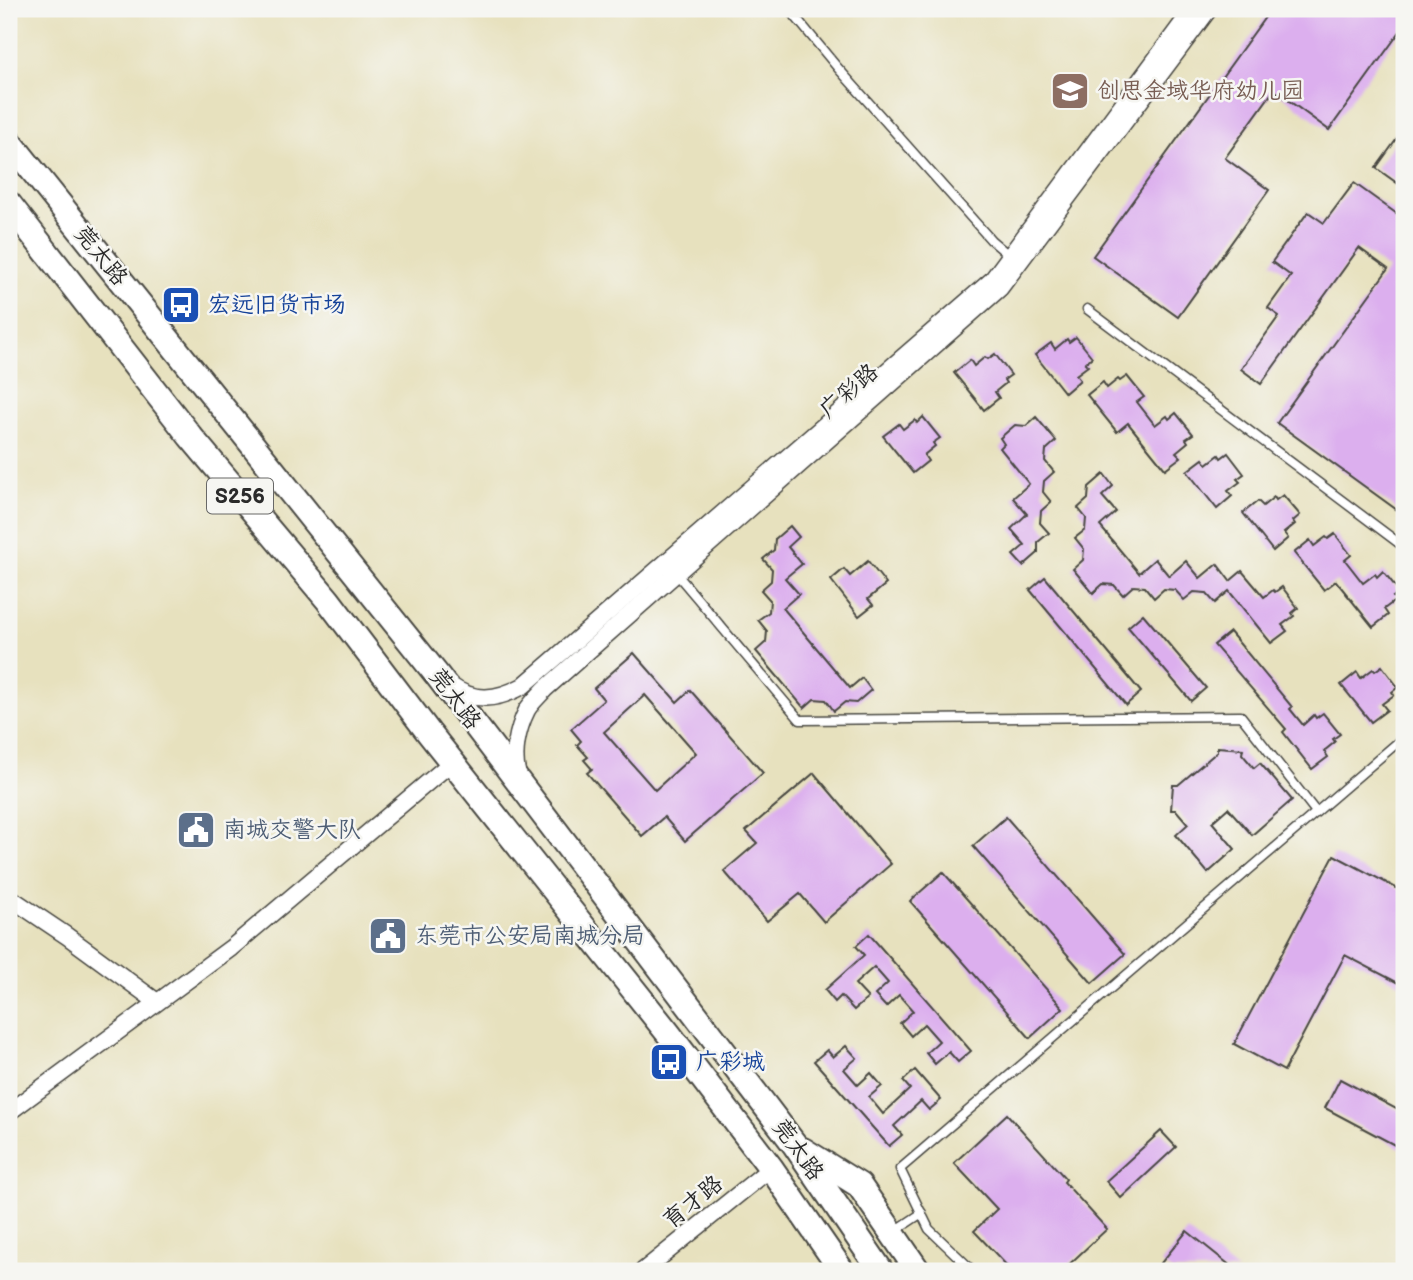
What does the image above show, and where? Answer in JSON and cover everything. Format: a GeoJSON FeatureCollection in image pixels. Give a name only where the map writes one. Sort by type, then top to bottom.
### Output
{"type":"FeatureCollection","features":[{"type":"Feature","properties":{"kind":"main road","name":"莞太路"},"geometry":{"type":"LineString","coordinates":[[9,141],[437,675],[796,1145],[881,1271]]}},
{"type":"Feature","properties":{"kind":"main road","name":"莞太路"},"geometry":{"type":"LineString","coordinates":[[9,204],[190,436],[328,600],[452,762],[668,1033],[771,1168],[842,1271]]}},
{"type":"Feature","properties":{"kind":"main road"},"geometry":{"type":"LineString","coordinates":[[796,1145],[859,1185],[918,1271]]}},
{"type":"Feature","properties":{"kind":"street","name":"广彩路"},"geometry":{"type":"LineString","coordinates":[[437,675],[456,690],[474,697],[491,698],[509,694],[523,686],[671,567],[1000,288],[1015,259],[1193,9]]}},
{"type":"Feature","properties":{"kind":"street","name":"广彩路"},"geometry":{"type":"LineString","coordinates":[[1015,259],[1209,9]]}},
{"type":"Feature","properties":{"kind":"street","name":"广彩路"},"geometry":{"type":"LineString","coordinates":[[521,785],[515,752],[527,708],[671,567]]}},
{"type":"Feature","properties":{"kind":"street"},"geometry":{"type":"LineString","coordinates":[[9,1112],[231,948],[452,762]]}},
{"type":"Feature","properties":{"kind":"street"},"geometry":{"type":"LineString","coordinates":[[9,897],[157,1002]]}},
{"type":"Feature","properties":{"kind":"street","name":"育才路"},"geometry":{"type":"LineString","coordinates":[[643,1271],[771,1168]]}},
{"type":"Feature","properties":{"kind":"lane"},"geometry":{"type":"LineString","coordinates":[[789,9],[991,240],[1015,259]]}},
{"type":"Feature","properties":{"kind":"lane"},"geometry":{"type":"LineString","coordinates":[[1087,309],[1404,547]]}},
{"type":"Feature","properties":{"kind":"lane"},"geometry":{"type":"LineString","coordinates":[[671,567],[800,720],[1241,716],[1317,812]]}},
{"type":"Feature","properties":{"kind":"lane"},"geometry":{"type":"LineString","coordinates":[[973,1271],[929,1229],[900,1169],[1404,737]]}},
{"type":"Feature","properties":{"kind":"lane"},"geometry":{"type":"LineString","coordinates":[[892,1232],[922,1213]]}},
{"type":"Feature","properties":{"kind":"building"},"geometry":{"type":"Polygon","coordinates":[[[1271,9],[1404,9],[1404,26],[1329,130],[1274,90],[1225,158],[1269,190],[1178,317],[1093,256],[1271,9]]]}},
{"type":"Feature","properties":{"kind":"building"},"geometry":{"type":"Polygon","coordinates":[[[1404,129],[1404,188],[1376,168],[1404,129]]]}},
{"type":"Feature","properties":{"kind":"building"},"geometry":{"type":"Polygon","coordinates":[[[1354,183],[1404,219],[1404,515],[1277,423],[1388,269],[1359,248],[1261,384],[1241,369],[1279,316],[1268,308],[1291,276],[1272,262],[1308,212],[1324,223],[1354,183]]]}},
{"type":"Feature","properties":{"kind":"building"},"geometry":{"type":"Polygon","coordinates":[[[1076,337],[1092,357],[1085,363],[1088,366],[1076,375],[1080,380],[1065,393],[1035,355],[1051,343],[1055,349],[1067,339],[1069,342],[1076,337]]]}},
{"type":"Feature","properties":{"kind":"building"},"geometry":{"type":"Polygon","coordinates":[[[995,354],[1011,375],[995,392],[999,398],[984,410],[954,373],[970,360],[974,366],[985,357],[988,359],[995,354]]]}},
{"type":"Feature","properties":{"kind":"building"},"geometry":{"type":"Polygon","coordinates":[[[1127,376],[1144,397],[1137,402],[1155,425],[1176,413],[1193,434],[1176,452],[1181,457],[1165,469],[1128,423],[1117,432],[1087,395],[1103,382],[1107,388],[1127,376]]]}},
{"type":"Feature","properties":{"kind":"building"},"geometry":{"type":"Polygon","coordinates":[[[923,417],[940,438],[924,455],[928,461],[913,473],[883,436],[899,424],[903,429],[923,417]]]}},
{"type":"Feature","properties":{"kind":"building"},"geometry":{"type":"Polygon","coordinates":[[[1036,417],[1056,441],[1046,450],[1045,461],[1054,472],[1044,481],[1043,492],[1051,502],[1041,511],[1040,523],[1049,533],[1038,542],[1038,553],[1023,566],[1013,555],[1025,545],[1011,529],[1027,514],[1013,498],[1029,484],[1000,448],[1004,444],[1000,438],[1015,425],[1026,426],[1036,417]]]}},
{"type":"Feature","properties":{"kind":"building"},"geometry":{"type":"Polygon","coordinates":[[[1228,453],[1244,474],[1237,479],[1240,482],[1228,491],[1232,496],[1217,509],[1187,471],[1203,459],[1207,464],[1219,455],[1221,458],[1228,453]]]}},
{"type":"Feature","properties":{"kind":"building"},"geometry":{"type":"Polygon","coordinates":[[[1104,474],[1113,486],[1102,496],[1116,512],[1100,526],[1139,573],[1155,559],[1169,576],[1186,561],[1200,578],[1217,564],[1230,581],[1242,571],[1264,597],[1282,587],[1298,608],[1292,613],[1294,616],[1282,625],[1287,631],[1271,643],[1229,591],[1215,603],[1206,593],[1194,592],[1184,600],[1175,590],[1164,589],[1154,598],[1145,587],[1133,586],[1123,595],[1114,585],[1103,584],[1093,593],[1073,569],[1083,560],[1084,549],[1075,538],[1085,530],[1086,518],[1078,508],[1088,499],[1089,487],[1104,474]]]}},
{"type":"Feature","properties":{"kind":"building"},"geometry":{"type":"Polygon","coordinates":[[[1283,495],[1300,515],[1293,521],[1295,524],[1284,533],[1288,538],[1273,551],[1243,513],[1258,501],[1263,506],[1274,497],[1276,500],[1283,495]]]}},
{"type":"Feature","properties":{"kind":"building"},"geometry":{"type":"Polygon","coordinates":[[[790,526],[799,537],[788,547],[802,564],[785,578],[799,594],[783,608],[850,688],[862,678],[871,690],[856,703],[845,702],[834,711],[826,700],[814,699],[804,708],[756,651],[766,642],[767,631],[758,620],[769,612],[770,600],[761,590],[771,581],[772,569],[763,559],[774,550],[775,539],[790,526]]]}},
{"type":"Feature","properties":{"kind":"building"},"geometry":{"type":"Polygon","coordinates":[[[1335,534],[1351,555],[1345,560],[1363,583],[1383,571],[1400,592],[1393,597],[1396,600],[1384,609],[1388,615],[1373,627],[1336,581],[1324,590],[1294,553],[1310,540],[1314,546],[1335,534]]]}},
{"type":"Feature","properties":{"kind":"building"},"geometry":{"type":"Polygon","coordinates":[[[868,561],[886,584],[868,599],[873,605],[859,616],[831,580],[844,569],[850,576],[868,561]]]}},
{"type":"Feature","properties":{"kind":"building"},"geometry":{"type":"Polygon","coordinates":[[[1045,577],[1141,692],[1126,705],[1030,590],[1045,577]]]}},
{"type":"Feature","properties":{"kind":"building"},"geometry":{"type":"Polygon","coordinates":[[[1143,614],[1206,688],[1191,701],[1128,627],[1143,614]]]}},
{"type":"Feature","properties":{"kind":"building"},"geometry":{"type":"Polygon","coordinates":[[[1230,632],[1292,707],[1290,709],[1303,725],[1314,715],[1316,718],[1323,713],[1340,734],[1324,751],[1328,757],[1312,769],[1283,732],[1286,729],[1214,645],[1230,632]]]}},
{"type":"Feature","properties":{"kind":"building"},"geometry":{"type":"Polygon","coordinates":[[[634,653],[677,702],[690,690],[763,773],[685,841],[664,817],[642,836],[587,773],[592,769],[584,760],[588,757],[577,745],[581,741],[571,729],[604,700],[594,688],[634,653]],[[645,695],[604,732],[655,790],[696,753],[645,695]]]}},
{"type":"Feature","properties":{"kind":"building"},"geometry":{"type":"Polygon","coordinates":[[[1382,666],[1398,687],[1392,692],[1394,695],[1382,704],[1387,710],[1371,722],[1341,685],[1357,672],[1361,678],[1382,666]]]}},
{"type":"Feature","properties":{"kind":"building"},"geometry":{"type":"Polygon","coordinates":[[[1217,747],[1243,749],[1242,754],[1254,768],[1260,763],[1292,800],[1252,835],[1228,808],[1212,822],[1235,849],[1208,873],[1176,835],[1188,824],[1176,810],[1171,810],[1173,785],[1178,785],[1217,752],[1217,747]]]}},
{"type":"Feature","properties":{"kind":"building"},"geometry":{"type":"Polygon","coordinates":[[[814,773],[891,864],[824,922],[800,894],[767,921],[724,871],[757,843],[746,831],[814,773]]]}},
{"type":"Feature","properties":{"kind":"building"},"geometry":{"type":"Polygon","coordinates":[[[1006,817],[1125,954],[1092,983],[973,846],[1006,817]]]}},
{"type":"Feature","properties":{"kind":"building"},"geometry":{"type":"Polygon","coordinates":[[[1334,855],[1404,892],[1404,986],[1345,955],[1284,1071],[1234,1044],[1334,855]]]}},
{"type":"Feature","properties":{"kind":"building"},"geometry":{"type":"Polygon","coordinates":[[[943,872],[1063,1008],[1030,1038],[910,901],[943,872]]]}},
{"type":"Feature","properties":{"kind":"building"},"geometry":{"type":"Polygon","coordinates":[[[869,934],[971,1051],[958,1062],[949,1052],[935,1064],[926,1053],[939,1041],[924,1024],[911,1036],[900,1023],[913,1011],[899,995],[886,1007],[875,995],[888,983],[874,967],[855,984],[868,998],[854,1010],[841,996],[835,1002],[825,990],[864,955],[856,946],[869,934]]]}},
{"type":"Feature","properties":{"kind":"building"},"geometry":{"type":"Polygon","coordinates":[[[846,1046],[857,1058],[844,1069],[858,1085],[871,1073],[882,1086],[869,1097],[883,1114],[910,1089],[903,1081],[915,1070],[941,1100],[929,1110],[921,1101],[894,1126],[902,1135],[889,1146],[814,1061],[827,1050],[833,1057],[846,1046]]]}},
{"type":"Feature","properties":{"kind":"building"},"geometry":{"type":"Polygon","coordinates":[[[1340,1079],[1404,1113],[1404,1150],[1325,1108],[1340,1079]]]}},
{"type":"Feature","properties":{"kind":"building"},"geometry":{"type":"Polygon","coordinates":[[[1007,1114],[1107,1229],[1062,1271],[1012,1271],[974,1231],[997,1209],[954,1163],[1007,1114]]]}},
{"type":"Feature","properties":{"kind":"building"},"geometry":{"type":"Polygon","coordinates":[[[1161,1131],[1176,1147],[1121,1198],[1106,1181],[1161,1131]]]}},
{"type":"Feature","properties":{"kind":"building"},"geometry":{"type":"Polygon","coordinates":[[[1187,1231],[1237,1271],[1172,1271],[1161,1263],[1187,1231]]]}},
{"type":"Feature","properties":{"kind":"place","name":"创思金域华府幼儿园"},"geometry":{"type":"Point","coordinates":[1070,91]}},
{"type":"Feature","properties":{"kind":"place","name":"宏远旧货市场"},"geometry":{"type":"Point","coordinates":[181,305]}},
{"type":"Feature","properties":{"kind":"place","name":"南城交警大队"},"geometry":{"type":"Point","coordinates":[196,830]}},
{"type":"Feature","properties":{"kind":"place","name":"东莞市公安局南城分局"},"geometry":{"type":"Point","coordinates":[388,936]}},
{"type":"Feature","properties":{"kind":"place","name":"广彩城"},"geometry":{"type":"Point","coordinates":[669,1062]}}]}
